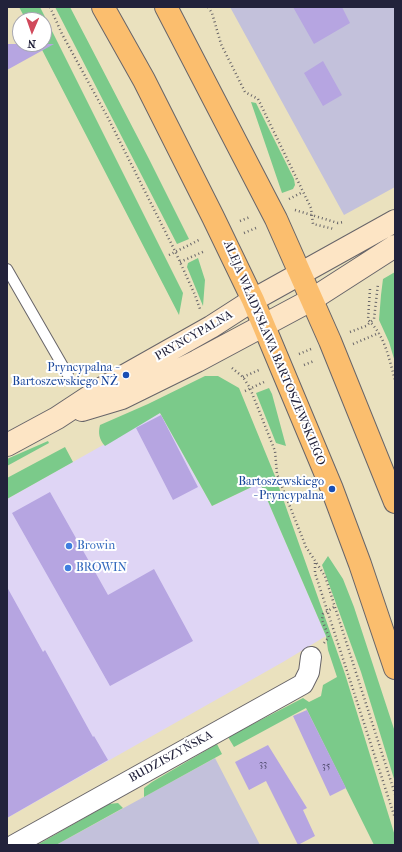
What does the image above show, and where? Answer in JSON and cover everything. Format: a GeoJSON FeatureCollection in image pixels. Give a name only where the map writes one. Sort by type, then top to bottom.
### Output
{"type":"FeatureCollection","features":[{"type":"Feature","properties":{"kind":"main road","name":"ALEJA WŁADYSŁAWA BARTOSZEWSKIEGO"},"geometry":{"type":"LineString","coordinates":[[103,7],[144,80],[217,224],[253,300],[332,489],[360,564],[395,668]]}},
{"type":"Feature","properties":{"kind":"main road"},"geometry":{"type":"LineString","coordinates":[[166,7],[270,208],[334,352],[395,502]]}},
{"type":"Feature","properties":{"kind":"street","name":"PRYNCYPALNA"},"geometry":{"type":"LineString","coordinates":[[7,445],[57,418],[101,389],[211,327],[253,300],[395,221]]}},
{"type":"Feature","properties":{"kind":"street","name":"PRYNCYPALNA"},"geometry":{"type":"LineString","coordinates":[[57,418],[122,398],[166,377],[310,300],[395,246]]}},
{"type":"Feature","properties":{"kind":"street","name":"BUDZISZYŃSKA"},"geometry":{"type":"LineString","coordinates":[[14,845],[303,684],[309,672],[311,657]]}},
{"type":"Feature","properties":{"kind":"lane"},"geometry":{"type":"LineString","coordinates":[[7,269],[68,375]]}},
{"type":"Feature","properties":{"kind":"path"},"geometry":{"type":"LineString","coordinates":[[50,7],[62,34],[107,116],[172,244],[201,311],[211,327]]}},
{"type":"Feature","properties":{"kind":"path"},"geometry":{"type":"LineString","coordinates":[[208,7],[212,13],[221,44],[245,92],[258,100],[303,192],[312,214]]}},
{"type":"Feature","properties":{"kind":"path"},"geometry":{"type":"LineString","coordinates":[[295,210],[338,223],[349,221]]}},
{"type":"Feature","properties":{"kind":"path"},"geometry":{"type":"LineString","coordinates":[[371,322],[386,348],[395,380]]}},
{"type":"Feature","properties":{"kind":"path"},"geometry":{"type":"LineString","coordinates":[[245,391],[378,332]]}},
{"type":"Feature","properties":{"kind":"path"},"geometry":{"type":"LineString","coordinates":[[222,347],[232,367],[243,377],[250,388],[275,451],[277,474],[306,548],[324,576],[395,794]]}},
{"type":"Feature","properties":{"kind":"path"},"geometry":{"type":"LineString","coordinates":[[316,562],[315,573],[395,818]]}},
{"type":"Feature","properties":{"kind":"path"},"geometry":{"type":"LineString","coordinates":[[311,657],[329,637],[322,620],[323,614],[327,610],[334,607]]}},
{"type":"Feature","properties":{"kind":"shaded area"},"geometry":{"type":"Polygon","coordinates":[[[230,7],[395,7],[395,187],[344,215],[230,7]]]}},
{"type":"Feature","properties":{"kind":"shaded area"},"geometry":{"type":"Polygon","coordinates":[[[160,413],[212,506],[260,483],[326,636],[283,662],[7,818],[7,499],[160,413]]]}},
{"type":"Feature","properties":{"kind":"shaded area"},"geometry":{"type":"Polygon","coordinates":[[[215,758],[260,845],[56,845],[215,758]]]}},
{"type":"Feature","properties":{"kind":"green space"},"geometry":{"type":"Polygon","coordinates":[[[19,7],[40,7],[42,12],[22,12],[19,7]]]}},
{"type":"Feature","properties":{"kind":"green space"},"geometry":{"type":"Polygon","coordinates":[[[55,7],[70,7],[189,239],[177,244],[55,7]]]}},
{"type":"Feature","properties":{"kind":"green space"},"geometry":{"type":"Polygon","coordinates":[[[52,31],[183,293],[179,315],[43,52],[52,52],[52,31]]]}},
{"type":"Feature","properties":{"kind":"green space"},"geometry":{"type":"Polygon","coordinates":[[[251,102],[256,103],[294,179],[295,185],[293,189],[282,193],[251,102]]]}},
{"type":"Feature","properties":{"kind":"green space"},"geometry":{"type":"Polygon","coordinates":[[[198,258],[205,280],[203,306],[187,267],[188,263],[198,258]]]}},
{"type":"Feature","properties":{"kind":"green space"},"geometry":{"type":"Polygon","coordinates":[[[395,272],[395,362],[389,342],[379,320],[383,279],[395,272]]]}},
{"type":"Feature","properties":{"kind":"green space"},"geometry":{"type":"Polygon","coordinates":[[[205,376],[218,376],[239,388],[275,476],[345,674],[395,836],[395,845],[374,845],[306,708],[234,747],[228,737],[303,698],[309,702],[321,696],[323,685],[337,677],[328,650],[326,636],[260,483],[212,506],[160,413],[105,446],[100,438],[100,425],[148,404],[205,376]]]}},
{"type":"Feature","properties":{"kind":"green space"},"geometry":{"type":"Polygon","coordinates":[[[269,388],[286,446],[276,443],[256,393],[269,388]]]}},
{"type":"Feature","properties":{"kind":"green space"},"geometry":{"type":"Polygon","coordinates":[[[48,441],[49,443],[7,466],[7,459],[48,441]]]}},
{"type":"Feature","properties":{"kind":"green space"},"geometry":{"type":"Polygon","coordinates":[[[65,447],[73,462],[7,499],[7,478],[65,447]]]}},
{"type":"Feature","properties":{"kind":"green space"},"geometry":{"type":"Polygon","coordinates":[[[328,556],[343,579],[354,607],[395,732],[395,782],[361,672],[322,565],[328,556]]]}},
{"type":"Feature","properties":{"kind":"green space"},"geometry":{"type":"Polygon","coordinates":[[[217,744],[222,754],[144,797],[144,788],[152,782],[217,744]]]}},
{"type":"Feature","properties":{"kind":"green space"},"geometry":{"type":"Polygon","coordinates":[[[118,803],[123,808],[56,845],[37,845],[109,804],[118,803]]]}},
{"type":"Feature","properties":{"kind":"building"},"geometry":{"type":"Polygon","coordinates":[[[293,7],[342,7],[350,23],[314,44],[293,7]]]}},
{"type":"Feature","properties":{"kind":"building"},"geometry":{"type":"Polygon","coordinates":[[[7,44],[12,44],[12,52],[40,52],[7,70],[7,44]]]}},
{"type":"Feature","properties":{"kind":"building"},"geometry":{"type":"Polygon","coordinates":[[[323,61],[342,95],[323,106],[304,73],[323,61]]]}},
{"type":"Feature","properties":{"kind":"building"},"geometry":{"type":"Polygon","coordinates":[[[161,415],[198,487],[173,500],[136,428],[161,415]]]}},
{"type":"Feature","properties":{"kind":"building"},"geometry":{"type":"Polygon","coordinates":[[[50,492],[108,595],[154,569],[193,641],[110,686],[12,513],[50,492]]]}},
{"type":"Feature","properties":{"kind":"building"},"geometry":{"type":"Polygon","coordinates":[[[7,587],[43,652],[45,650],[93,737],[94,736],[108,760],[7,818],[7,587]]]}},
{"type":"Feature","properties":{"kind":"building"},"geometry":{"type":"Polygon","coordinates":[[[307,710],[346,788],[330,796],[293,716],[307,710]]]}},
{"type":"Feature","properties":{"kind":"building"},"geometry":{"type":"Polygon","coordinates":[[[268,745],[307,808],[303,810],[315,836],[298,845],[266,781],[249,790],[235,762],[268,745]]]}},
{"type":"Feature","properties":{"kind":"place","name":"Pryncypalna - Bartoszewskiego NŻ"},"geometry":{"type":"Point","coordinates":[126,375]}},
{"type":"Feature","properties":{"kind":"place","name":"Bartoszewskiego - Pryncypalna"},"geometry":{"type":"Point","coordinates":[332,489]}},
{"type":"Feature","properties":{"kind":"place","name":"Browin"},"geometry":{"type":"Point","coordinates":[69,546]}},
{"type":"Feature","properties":{"kind":"place","name":"BROWIN"},"geometry":{"type":"Point","coordinates":[68,568]}}]}
